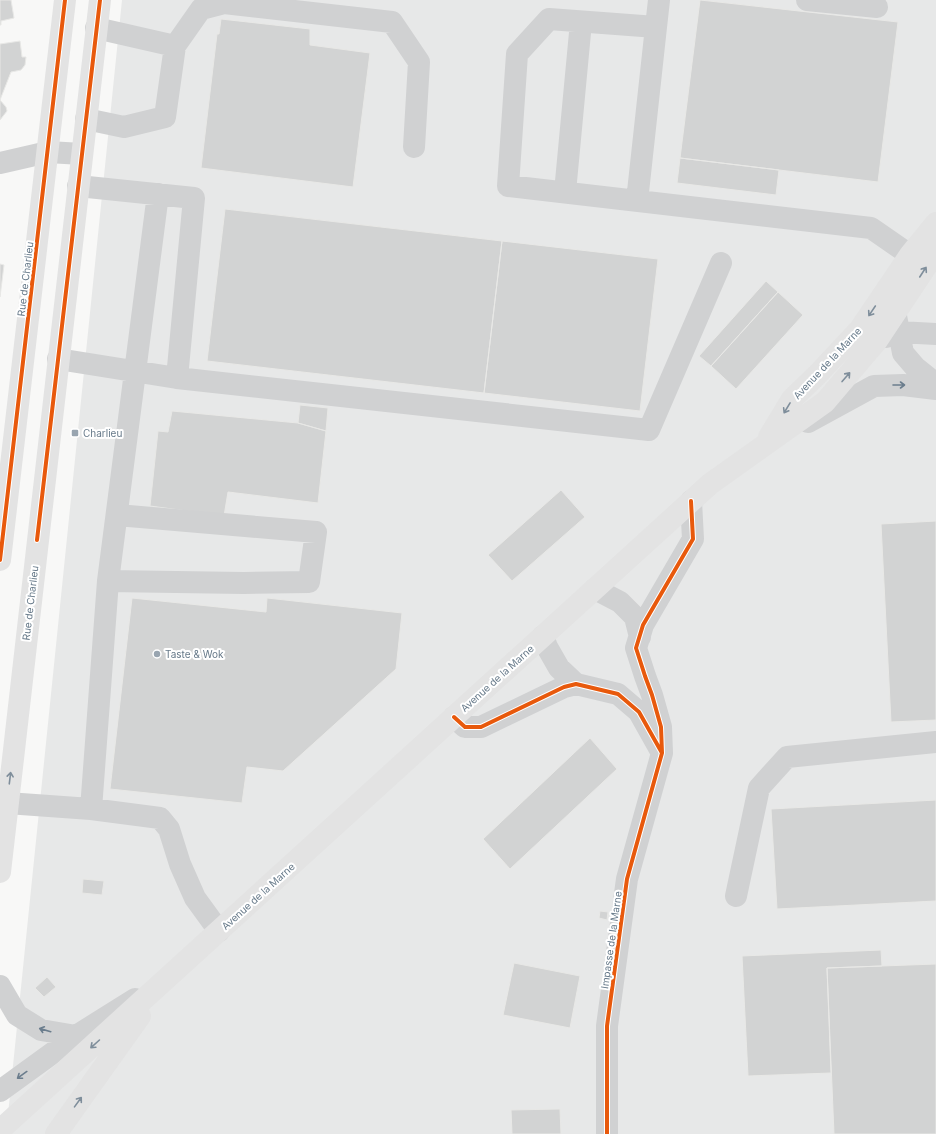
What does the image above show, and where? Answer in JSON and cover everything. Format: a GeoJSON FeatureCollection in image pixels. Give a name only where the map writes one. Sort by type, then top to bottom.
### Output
{"type":"FeatureCollection","features":[{"type":"Feature","properties":{"kind":"main road","name":"Rue de Charlieu"},"geometry":{"type":"LineString","coordinates":[[0,560],[65,0]]}},
{"type":"Feature","properties":{"kind":"main road","name":"Rue de Charlieu"},"geometry":{"type":"LineString","coordinates":[[0,872],[100,0]]}},
{"type":"Feature","properties":{"kind":"main road","name":"Avenue de la Marne"},"geometry":{"type":"LineString","coordinates":[[764,447],[792,399],[831,361],[860,329],[910,255],[936,223]]}},
{"type":"Feature","properties":{"kind":"main road","name":"Avenue de la Marne"},"geometry":{"type":"LineString","coordinates":[[0,1130],[710,484],[764,447],[825,402],[876,342],[897,323],[936,249]]}},
{"type":"Feature","properties":{"kind":"main road"},"geometry":{"type":"LineString","coordinates":[[56,1131],[165,981]]}},
{"type":"Feature","properties":{"kind":"street"},"geometry":{"type":"LineString","coordinates":[[637,201],[659,0]]}},
{"type":"Feature","properties":{"kind":"street"},"geometry":{"type":"LineString","coordinates":[[807,0],[877,7]]}},
{"type":"Feature","properties":{"kind":"street"},"geometry":{"type":"LineString","coordinates":[[86,119],[124,127],[165,117],[174,46],[201,9],[224,3],[392,22],[419,62],[414,147]]}},
{"type":"Feature","properties":{"kind":"street"},"geometry":{"type":"LineString","coordinates":[[656,27],[549,19],[517,54],[508,186],[871,228],[910,255]]}},
{"type":"Feature","properties":{"kind":"street"},"geometry":{"type":"LineString","coordinates":[[565,192],[581,22]]}},
{"type":"Feature","properties":{"kind":"street"},"geometry":{"type":"LineString","coordinates":[[96,28],[174,46]]}},
{"type":"Feature","properties":{"kind":"street"},"geometry":{"type":"LineString","coordinates":[[0,163],[48,152],[82,154]]}},
{"type":"Feature","properties":{"kind":"street"},"geometry":{"type":"LineString","coordinates":[[78,186],[194,198],[177,378]]}},
{"type":"Feature","properties":{"kind":"street"},"geometry":{"type":"LineString","coordinates":[[91,809],[108,581],[158,194]]}},
{"type":"Feature","properties":{"kind":"street"},"geometry":{"type":"LineString","coordinates":[[58,359],[177,378],[650,430],[721,263]]}},
{"type":"Feature","properties":{"kind":"street"},"geometry":{"type":"LineString","coordinates":[[891,283],[903,353],[915,368],[936,384]]}},
{"type":"Feature","properties":{"kind":"street"},"geometry":{"type":"LineString","coordinates":[[897,323],[936,334]]}},
{"type":"Feature","properties":{"kind":"street"},"geometry":{"type":"LineString","coordinates":[[831,361],[876,342]]}},
{"type":"Feature","properties":{"kind":"street"},"geometry":{"type":"LineString","coordinates":[[764,447],[874,386],[903,385],[936,389]]}},
{"type":"Feature","properties":{"kind":"street","name":"Impasse de la Marne"},"geometry":{"type":"LineString","coordinates":[[608,1134],[607,1026],[627,879],[662,753],[661,727],[636,648],[643,625],[693,540],[691,501]]}},
{"type":"Feature","properties":{"kind":"street"},"geometry":{"type":"LineString","coordinates":[[108,581],[309,582],[316,532],[117,515]]}},
{"type":"Feature","properties":{"kind":"street","name":"Impasse de la Marne"},"geometry":{"type":"LineString","coordinates":[[595,589],[620,602],[635,617],[640,637]]}},
{"type":"Feature","properties":{"kind":"street"},"geometry":{"type":"LineString","coordinates":[[543,636],[559,668],[576,684]]}},
{"type":"Feature","properties":{"kind":"street"},"geometry":{"type":"LineString","coordinates":[[454,717],[465,727],[481,727],[564,687],[576,684],[618,694],[638,712],[662,753]]}},
{"type":"Feature","properties":{"kind":"street"},"geometry":{"type":"LineString","coordinates":[[736,896],[759,788],[787,757],[936,742]]}},
{"type":"Feature","properties":{"kind":"street"},"geometry":{"type":"LineString","coordinates":[[8,802],[91,809],[160,818],[169,829],[180,864],[195,898],[219,931]]}},
{"type":"Feature","properties":{"kind":"street","name":"Avenue de la Marne"},"geometry":{"type":"LineString","coordinates":[[0,1091],[76,1036],[165,981]]}},
{"type":"Feature","properties":{"kind":"street"},"geometry":{"type":"LineString","coordinates":[[0,986],[17,1015],[41,1030],[76,1036]]}},
{"type":"Feature","properties":{"kind":"shaded area"},"geometry":{"type":"Polygon","coordinates":[[[122,0],[936,0],[936,1134],[6,1134],[122,0]]]}},
{"type":"Feature","properties":{"kind":"building"},"geometry":{"type":"Polygon","coordinates":[[[0,0],[11,0],[14,18],[1,21],[1,25],[0,25],[0,0]]]}},
{"type":"Feature","properties":{"kind":"building"},"geometry":{"type":"Polygon","coordinates":[[[700,0],[898,22],[878,182],[680,158],[700,0]]]}},
{"type":"Feature","properties":{"kind":"building"},"geometry":{"type":"Polygon","coordinates":[[[221,19],[310,29],[310,45],[370,53],[353,187],[201,168],[217,34],[219,34],[221,19]]]}},
{"type":"Feature","properties":{"kind":"building"},"geometry":{"type":"Polygon","coordinates":[[[20,41],[22,57],[26,57],[25,65],[21,70],[11,72],[0,100],[0,44],[20,41]]]}},
{"type":"Feature","properties":{"kind":"building"},"geometry":{"type":"Polygon","coordinates":[[[0,100],[6,107],[7,111],[0,120],[0,100]]]}},
{"type":"Feature","properties":{"kind":"building"},"geometry":{"type":"Polygon","coordinates":[[[680,158],[779,170],[776,195],[677,183],[680,158]]]}},
{"type":"Feature","properties":{"kind":"building"},"geometry":{"type":"Polygon","coordinates":[[[225,209],[502,241],[484,393],[207,361],[225,209]]]}},
{"type":"Feature","properties":{"kind":"building"},"geometry":{"type":"Polygon","coordinates":[[[502,241],[658,259],[640,411],[484,393],[502,241]]]}},
{"type":"Feature","properties":{"kind":"building"},"geometry":{"type":"Polygon","coordinates":[[[0,264],[4,265],[0,297],[0,264]]]}},
{"type":"Feature","properties":{"kind":"building"},"geometry":{"type":"Polygon","coordinates":[[[766,281],[778,292],[711,366],[699,356],[766,281]]]}},
{"type":"Feature","properties":{"kind":"building"},"geometry":{"type":"Polygon","coordinates":[[[778,292],[803,315],[736,389],[711,366],[778,292]]]}},
{"type":"Feature","properties":{"kind":"building"},"geometry":{"type":"Polygon","coordinates":[[[300,405],[328,408],[326,431],[298,423],[300,405]]]}},
{"type":"Feature","properties":{"kind":"building"},"geometry":{"type":"Polygon","coordinates":[[[172,411],[298,423],[326,431],[318,503],[228,492],[224,516],[150,506],[158,431],[168,432],[172,411]]]}},
{"type":"Feature","properties":{"kind":"building"},"geometry":{"type":"Polygon","coordinates":[[[561,490],[585,517],[512,581],[488,555],[561,490]]]}},
{"type":"Feature","properties":{"kind":"building"},"geometry":{"type":"Polygon","coordinates":[[[936,521],[936,720],[891,722],[881,524],[936,521]]]}},
{"type":"Feature","properties":{"kind":"building"},"geometry":{"type":"Polygon","coordinates":[[[132,598],[266,612],[267,598],[402,613],[396,669],[283,771],[247,767],[242,803],[110,789],[132,598]]]}},
{"type":"Feature","properties":{"kind":"building"},"geometry":{"type":"Polygon","coordinates":[[[590,738],[617,769],[510,869],[483,839],[590,738]]]}},
{"type":"Feature","properties":{"kind":"building"},"geometry":{"type":"Polygon","coordinates":[[[936,800],[936,901],[777,909],[771,809],[936,800]]]}},
{"type":"Feature","properties":{"kind":"building"},"geometry":{"type":"Polygon","coordinates":[[[83,879],[104,881],[102,895],[82,893],[83,879]]]}},
{"type":"Feature","properties":{"kind":"building"},"geometry":{"type":"Polygon","coordinates":[[[600,911],[608,912],[607,920],[599,918],[600,911]]]}},
{"type":"Feature","properties":{"kind":"building"},"geometry":{"type":"Polygon","coordinates":[[[881,950],[882,966],[827,968],[831,1073],[748,1076],[742,956],[881,950]]]}},
{"type":"Feature","properties":{"kind":"building"},"geometry":{"type":"Polygon","coordinates":[[[514,963],[580,976],[570,1028],[503,1015],[514,963]]]}},
{"type":"Feature","properties":{"kind":"building"},"geometry":{"type":"Polygon","coordinates":[[[936,964],[936,1134],[834,1134],[827,968],[936,964]]]}},
{"type":"Feature","properties":{"kind":"building"},"geometry":{"type":"Polygon","coordinates":[[[47,977],[56,987],[44,997],[35,988],[47,977]]]}},
{"type":"Feature","properties":{"kind":"building"},"geometry":{"type":"Polygon","coordinates":[[[560,1109],[561,1134],[512,1134],[511,1110],[560,1109]]]}},
{"type":"Feature","properties":{"kind":"cycle path"},"geometry":{"type":"LineString","coordinates":[[0,560],[65,0]]}},
{"type":"Feature","properties":{"kind":"cycle path"},"geometry":{"type":"LineString","coordinates":[[37,540],[100,0]]}},
{"type":"Feature","properties":{"kind":"cycle path"},"geometry":{"type":"LineString","coordinates":[[454,717],[465,727],[481,727],[564,687],[576,684],[618,694],[639,712],[662,753],[661,727],[636,648],[643,625],[693,539],[691,501]]}},
{"type":"Feature","properties":{"kind":"cycle path"},"geometry":{"type":"LineString","coordinates":[[607,1134],[607,1026],[627,879],[662,753]]}},
{"type":"Feature","properties":{"kind":"place","name":"Charlieu"},"geometry":{"type":"Point","coordinates":[75,433]}},
{"type":"Feature","properties":{"kind":"place","name":"Taste & Wok"},"geometry":{"type":"Point","coordinates":[157,654]}}]}
